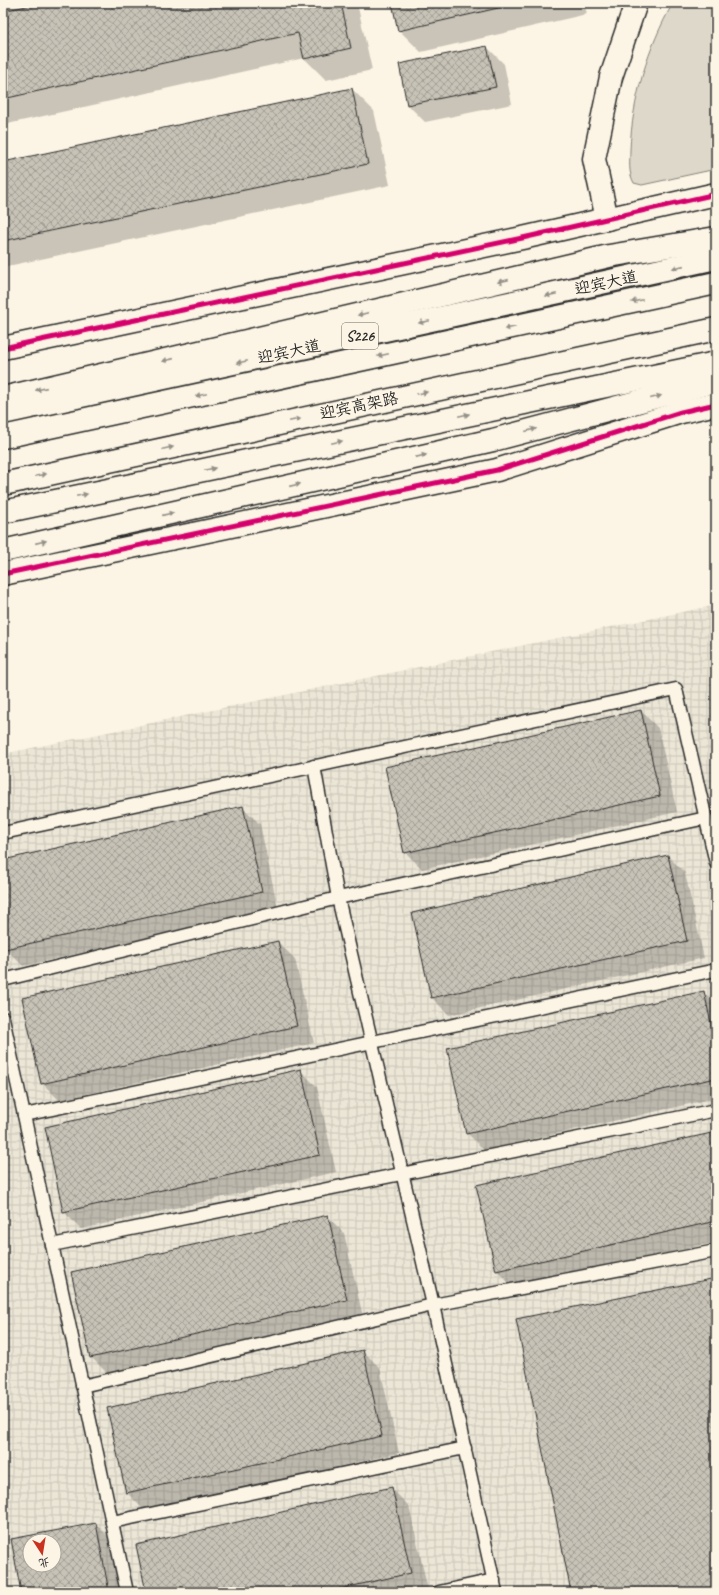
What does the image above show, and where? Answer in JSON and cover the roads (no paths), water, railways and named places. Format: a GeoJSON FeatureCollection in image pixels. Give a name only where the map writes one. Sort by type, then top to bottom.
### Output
{"type":"FeatureCollection","features":[{"type":"Feature","properties":{"kind":"main road"},"geometry":{"type":"LineString","coordinates":[[607,218],[594,159],[611,77],[636,3]]}},
{"type":"Feature","properties":{"kind":"main road"},"geometry":{"type":"LineString","coordinates":[[3,348],[716,194]]}},
{"type":"Feature","properties":{"kind":"main road"},"geometry":{"type":"LineString","coordinates":[[3,398],[609,256],[716,238]]}},
{"type":"Feature","properties":{"kind":"main road","name":"迎宾大道"},"geometry":{"type":"LineString","coordinates":[[3,414],[716,258]]}},
{"type":"Feature","properties":{"kind":"main road"},"geometry":{"type":"LineString","coordinates":[[3,437],[716,283]]}},
{"type":"Feature","properties":{"kind":"main road","name":"迎宾高架路"},"geometry":{"type":"LineString","coordinates":[[3,484],[716,329]]}},
{"type":"Feature","properties":{"kind":"main road"},"geometry":{"type":"LineString","coordinates":[[3,512],[716,362]]}},
{"type":"Feature","properties":{"kind":"main road"},"geometry":{"type":"LineString","coordinates":[[3,551],[493,440],[716,381]]}},
{"type":"Feature","properties":{"kind":"main road"},"geometry":{"type":"LineString","coordinates":[[3,574],[497,470],[681,412],[716,404]]}},
{"type":"Feature","properties":{"kind":"lane"},"geometry":{"type":"LineString","coordinates":[[3,833],[676,689],[716,863]]}},
{"type":"Feature","properties":{"kind":"lane"},"geometry":{"type":"LineString","coordinates":[[314,766],[338,898],[433,1305],[495,1586],[439,1592]]}},
{"type":"Feature","properties":{"kind":"lane"},"geometry":{"type":"LineString","coordinates":[[3,980],[338,898],[706,818]]}},
{"type":"Feature","properties":{"kind":"lane"},"geometry":{"type":"LineString","coordinates":[[24,1115],[716,970]]}},
{"type":"Feature","properties":{"kind":"lane"},"geometry":{"type":"LineString","coordinates":[[3,1018],[127,1592]]}},
{"type":"Feature","properties":{"kind":"lane"},"geometry":{"type":"LineString","coordinates":[[52,1245],[716,1110]]}},
{"type":"Feature","properties":{"kind":"lane"},"geometry":{"type":"LineString","coordinates":[[82,1386],[433,1305],[716,1251]]}},
{"type":"Feature","properties":{"kind":"lane"},"geometry":{"type":"LineString","coordinates":[[112,1522],[465,1448]]}}]}
